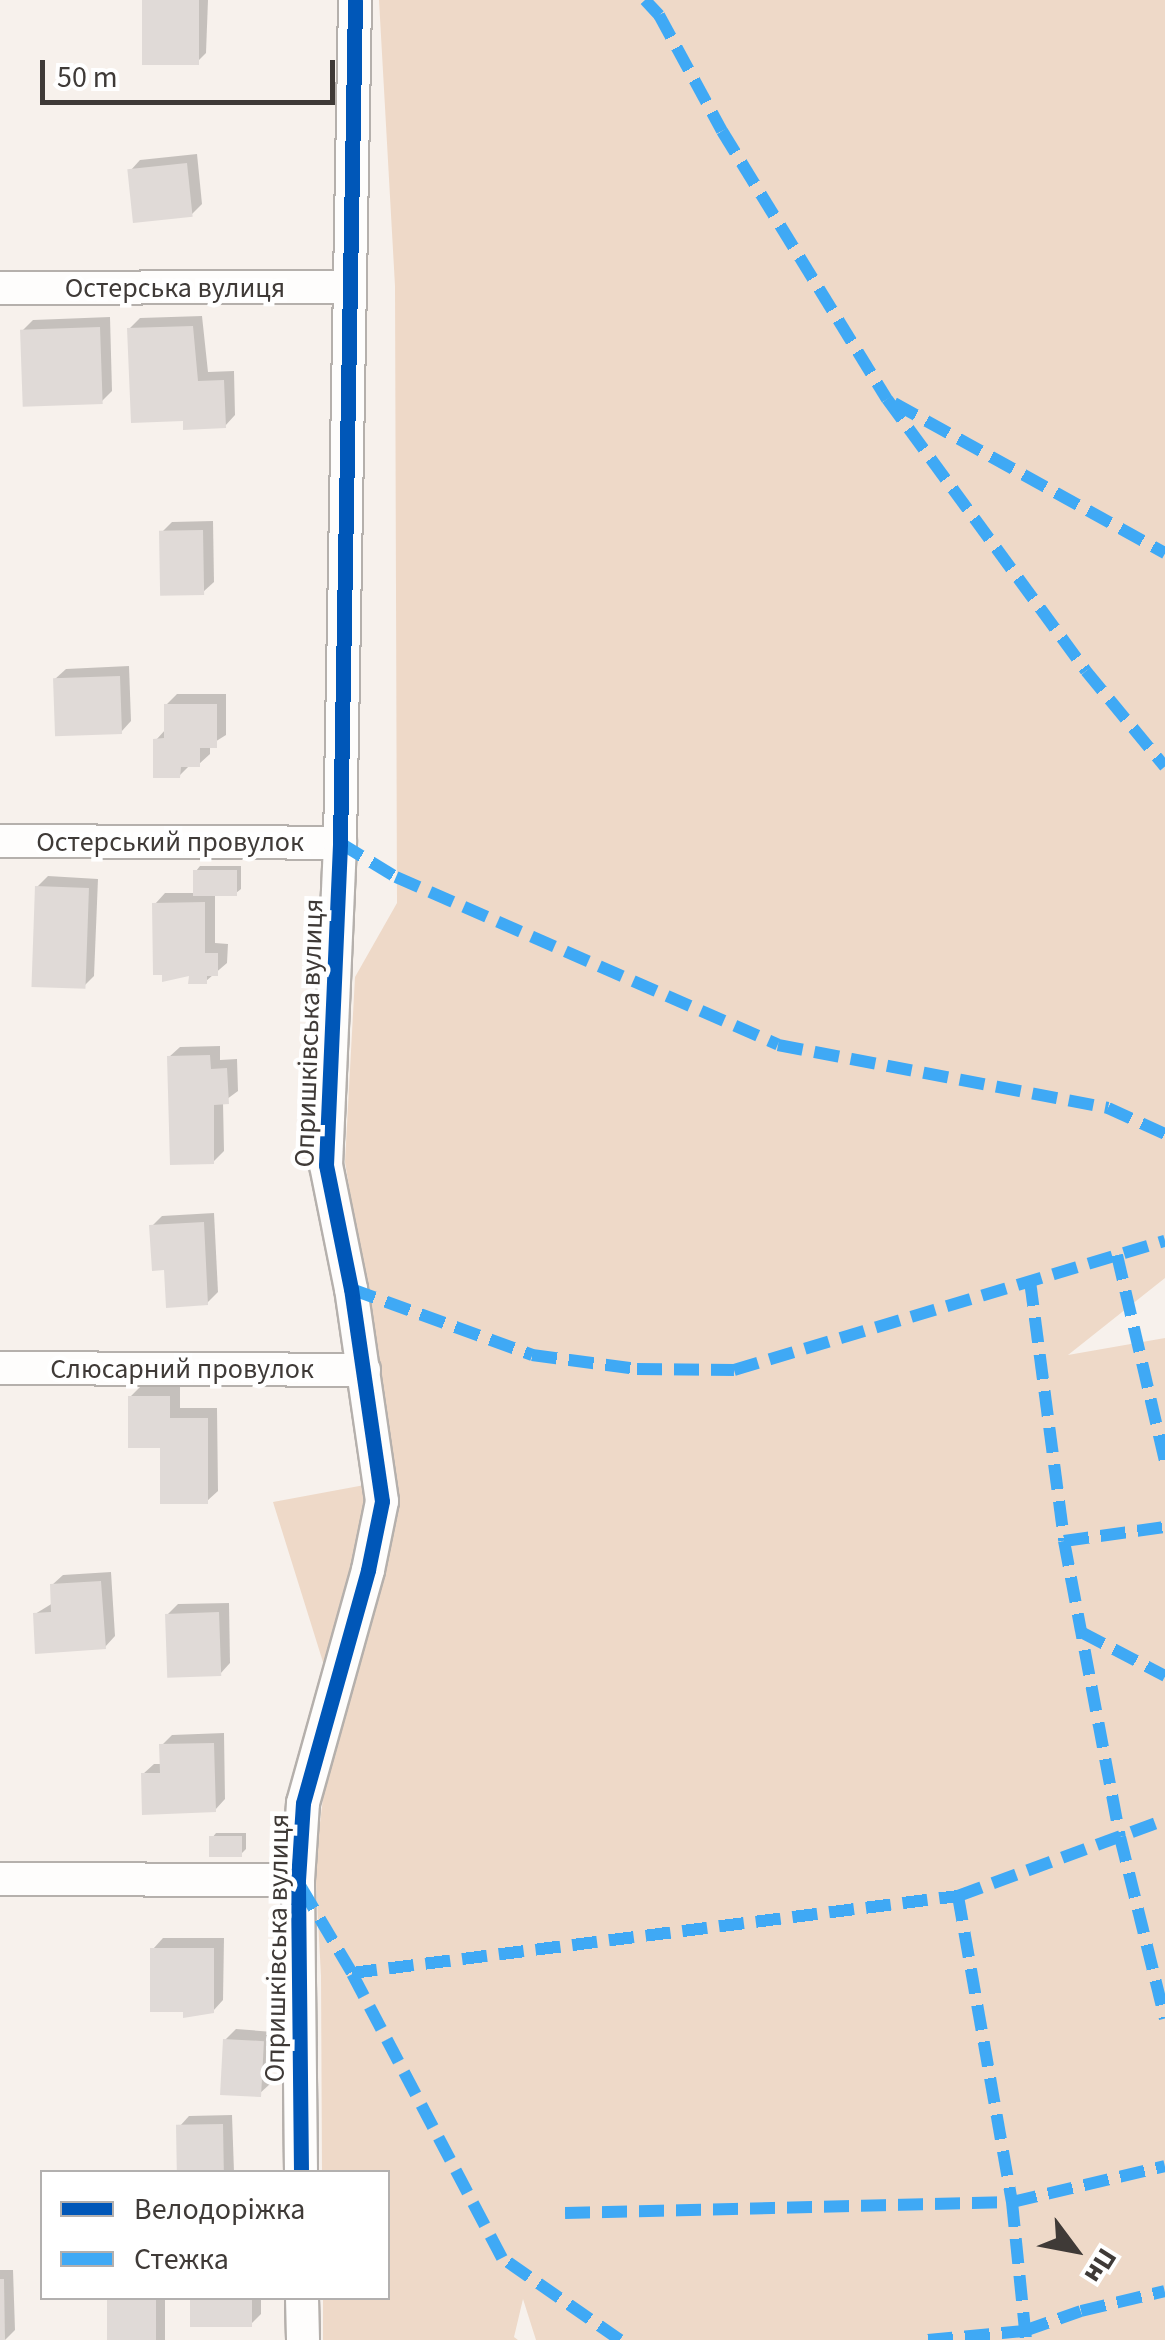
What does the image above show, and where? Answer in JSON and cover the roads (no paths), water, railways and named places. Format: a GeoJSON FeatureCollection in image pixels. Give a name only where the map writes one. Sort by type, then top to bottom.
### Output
{"type":"FeatureCollection","features":[{"type":"Feature","properties":{"kind":"street","name":"Опришківська вулиця"},"geometry":{"type":"LineString","coordinates":[[301,2170],[298,1880],[303,1803],[368,1570],[382,1501],[364,1370],[326,1166],[340,843],[355,0]]}},
{"type":"Feature","properties":{"kind":"street","name":"Остерська вулиця"},"geometry":{"type":"LineString","coordinates":[[0,288],[350,287]]}},
{"type":"Feature","properties":{"kind":"street","name":"Остерський провулок"},"geometry":{"type":"LineString","coordinates":[[0,842],[340,843]]}},
{"type":"Feature","properties":{"kind":"street","name":"Слюсарний провулок"},"geometry":{"type":"LineString","coordinates":[[0,1368],[364,1370]]}},
{"type":"Feature","properties":{"kind":"street"},"geometry":{"type":"LineString","coordinates":[[0,1879],[298,1880]]}},
{"type":"Feature","properties":{"kind":"street"},"geometry":{"type":"LineString","coordinates":[[302,2300],[302,2340]]}}]}
